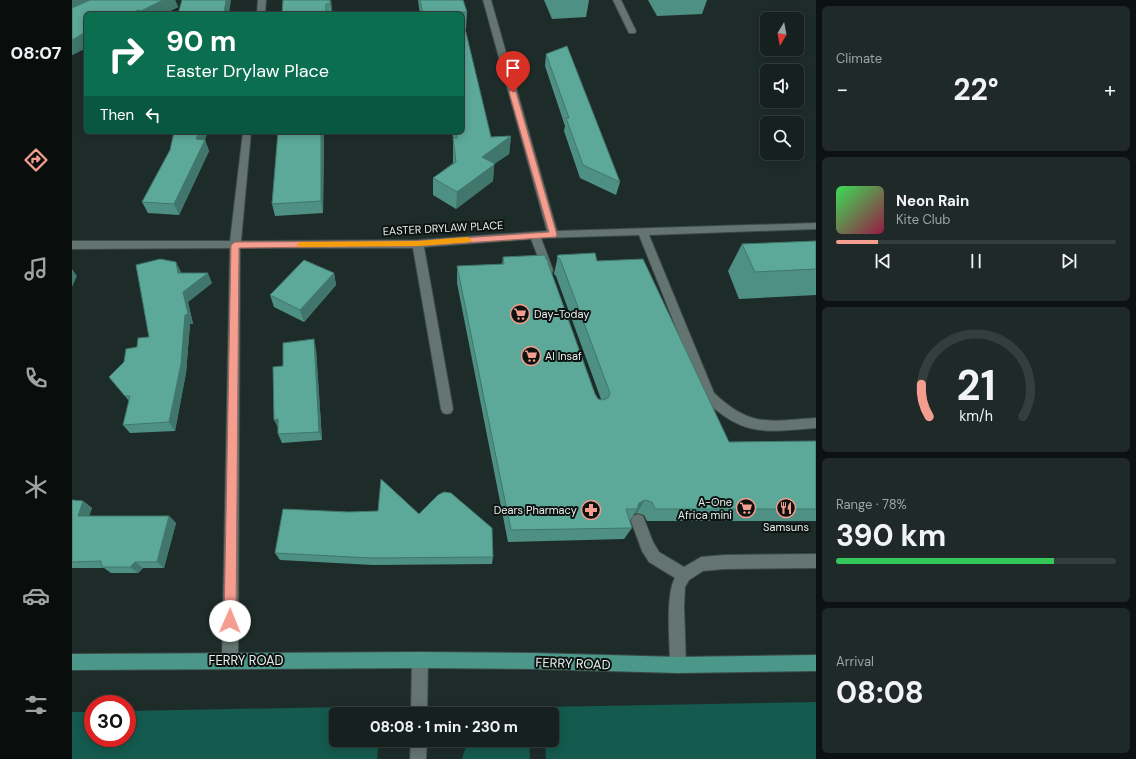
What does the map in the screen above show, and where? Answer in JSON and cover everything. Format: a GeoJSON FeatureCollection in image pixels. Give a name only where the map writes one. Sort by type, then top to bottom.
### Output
{"type":"FeatureCollection","features":[{"type":"Feature","properties":{"kind":"main road","name":"FERRY ROAD"},"geometry":{"type":"LineString","coordinates":[[72,662],[420,660],[534,661],[678,666],[816,663]]}},
{"type":"Feature","properties":{"kind":"street"},"geometry":{"type":"LineString","coordinates":[[261,12],[262,0]]}},
{"type":"Feature","properties":{"kind":"street"},"geometry":{"type":"LineString","coordinates":[[487,0],[553,235]]}},
{"type":"Feature","properties":{"kind":"street"},"geometry":{"type":"LineString","coordinates":[[617,0],[632,31]]}},
{"type":"Feature","properties":{"kind":"street"},"geometry":{"type":"LineString","coordinates":[[230,660],[235,245],[248,134]]}},
{"type":"Feature","properties":{"kind":"street","name":"EASTER DRYLAW PLACE"},"geometry":{"type":"LineString","coordinates":[[72,245],[418,244],[535,235],[816,226]]}},
{"type":"Feature","properties":{"kind":"street"},"geometry":{"type":"LineString","coordinates":[[644,232],[662,282],[706,389],[722,410],[744,424],[765,426],[816,423]]}},
{"type":"Feature","properties":{"kind":"street"},"geometry":{"type":"LineString","coordinates":[[535,235],[548,272]]}},
{"type":"Feature","properties":{"kind":"street"},"geometry":{"type":"LineString","coordinates":[[418,244],[447,409]]}},
{"type":"Feature","properties":{"kind":"street"},"geometry":{"type":"LineString","coordinates":[[638,521],[647,546],[654,557],[684,575]]}},
{"type":"Feature","properties":{"kind":"street"},"geometry":{"type":"LineString","coordinates":[[678,666],[678,586],[684,575],[701,564],[816,560]]}},
{"type":"Feature","properties":{"kind":"street"},"geometry":{"type":"LineString","coordinates":[[419,707],[420,660]]}},
{"type":"Feature","properties":{"kind":"street"},"geometry":{"type":"LineString","coordinates":[[418,759],[419,747]]}},
{"type":"Feature","properties":{"kind":"green space"},"geometry":{"type":"Polygon","coordinates":[[[816,702],[816,759],[546,759],[545,747],[559,747],[559,707],[542,707],[816,702]]]}},
{"type":"Feature","properties":{"kind":"green space"},"geometry":{"type":"Polygon","coordinates":[[[329,707],[329,747],[377,747],[377,759],[72,759],[72,712],[84,712],[84,747],[136,747],[136,711],[329,707]]]}},
{"type":"Feature","properties":{"kind":"green space"},"geometry":{"type":"Polygon","coordinates":[[[466,747],[529,747],[530,759],[462,759],[466,747]]]}},
{"type":"Feature","properties":{"kind":"building"},"geometry":{"type":"Polygon","coordinates":[[[90,0],[163,0],[141,11],[138,10],[135,12],[84,12],[84,33],[72,40],[72,8],[90,0]]]}},
{"type":"Feature","properties":{"kind":"building"},"geometry":{"type":"Polygon","coordinates":[[[182,0],[226,0],[224,12],[179,12],[182,0]]]}},
{"type":"Feature","properties":{"kind":"building"},"geometry":{"type":"Polygon","coordinates":[[[283,0],[330,0],[330,4],[326,4],[326,12],[282,12],[283,0]]]}},
{"type":"Feature","properties":{"kind":"building"},"geometry":{"type":"Polygon","coordinates":[[[420,0],[463,0],[467,12],[461,12],[423,12],[420,0]]]}},
{"type":"Feature","properties":{"kind":"building"},"geometry":{"type":"Polygon","coordinates":[[[464,24],[491,137],[511,136],[482,157],[495,164],[457,192],[433,178],[456,162],[453,138],[457,138],[456,134],[464,134],[464,24]]]}},
{"type":"Feature","properties":{"kind":"building"},"geometry":{"type":"Polygon","coordinates":[[[567,46],[620,182],[583,165],[566,118],[569,118],[546,54],[567,46]]]}},
{"type":"Feature","properties":{"kind":"building"},"geometry":{"type":"Polygon","coordinates":[[[174,134],[198,134],[196,139],[205,140],[174,204],[142,202],[170,150],[174,134]]]}},
{"type":"Feature","properties":{"kind":"building"},"geometry":{"type":"Polygon","coordinates":[[[278,134],[321,134],[321,201],[272,204],[278,134]]]}},
{"type":"Feature","properties":{"kind":"building"},"geometry":{"type":"Polygon","coordinates":[[[816,241],[816,269],[755,272],[742,244],[816,241]]]}},
{"type":"Feature","properties":{"kind":"building"},"geometry":{"type":"Polygon","coordinates":[[[595,253],[597,261],[643,259],[729,442],[816,441],[816,509],[655,509],[652,502],[645,500],[639,503],[637,509],[626,509],[632,528],[511,530],[457,266],[504,264],[503,257],[545,255],[595,394],[598,399],[603,400],[608,398],[610,393],[560,259],[557,257],[558,255],[595,253]]]}},
{"type":"Feature","properties":{"kind":"building"},"geometry":{"type":"Polygon","coordinates":[[[160,259],[176,262],[178,273],[208,273],[183,292],[188,314],[185,315],[181,364],[169,422],[123,425],[130,396],[125,396],[109,377],[124,362],[126,349],[137,347],[138,338],[149,337],[136,265],[160,259]]]}},
{"type":"Feature","properties":{"kind":"building"},"geometry":{"type":"Polygon","coordinates":[[[304,260],[334,273],[300,310],[270,295],[304,260]]]}},
{"type":"Feature","properties":{"kind":"building"},"geometry":{"type":"Polygon","coordinates":[[[314,339],[319,432],[278,434],[278,419],[274,420],[273,367],[283,366],[283,343],[314,339]]]}},
{"type":"Feature","properties":{"kind":"building"},"geometry":{"type":"Polygon","coordinates":[[[381,479],[419,514],[438,495],[444,492],[451,493],[492,528],[493,557],[371,558],[275,553],[283,509],[349,512],[378,511],[381,479]]]}},
{"type":"Feature","properties":{"kind":"building"},"geometry":{"type":"Polygon","coordinates":[[[72,500],[83,501],[78,516],[169,516],[157,562],[135,562],[130,567],[102,567],[101,561],[72,562],[72,500]]]}},
{"type":"Feature","properties":{"kind":"slow traffic"},"geometry":{"type":"LineString","coordinates":[[300,245],[418,244],[468,240]]}},
{"type":"Feature","properties":{"kind":"place","name":"Day-Today"},"geometry":{"type":"Point","coordinates":[520,314]}},
{"type":"Feature","properties":{"kind":"place","name":"Al Insaf"},"geometry":{"type":"Point","coordinates":[531,356]}},
{"type":"Feature","properties":{"kind":"place","name":"A-One Africa mini"},"geometry":{"type":"Point","coordinates":[746,508]}},
{"type":"Feature","properties":{"kind":"place","name":"Samsuns"},"geometry":{"type":"Point","coordinates":[786,508]}},
{"type":"Feature","properties":{"kind":"place","name":"Dears Pharmacy"},"geometry":{"type":"Point","coordinates":[591,510]}},
{"type":"Feature","properties":{"kind":"route"},"geometry":{"type":"LineString","coordinates":[[230,621],[235,245],[418,244],[553,235],[513,92]]}}]}
